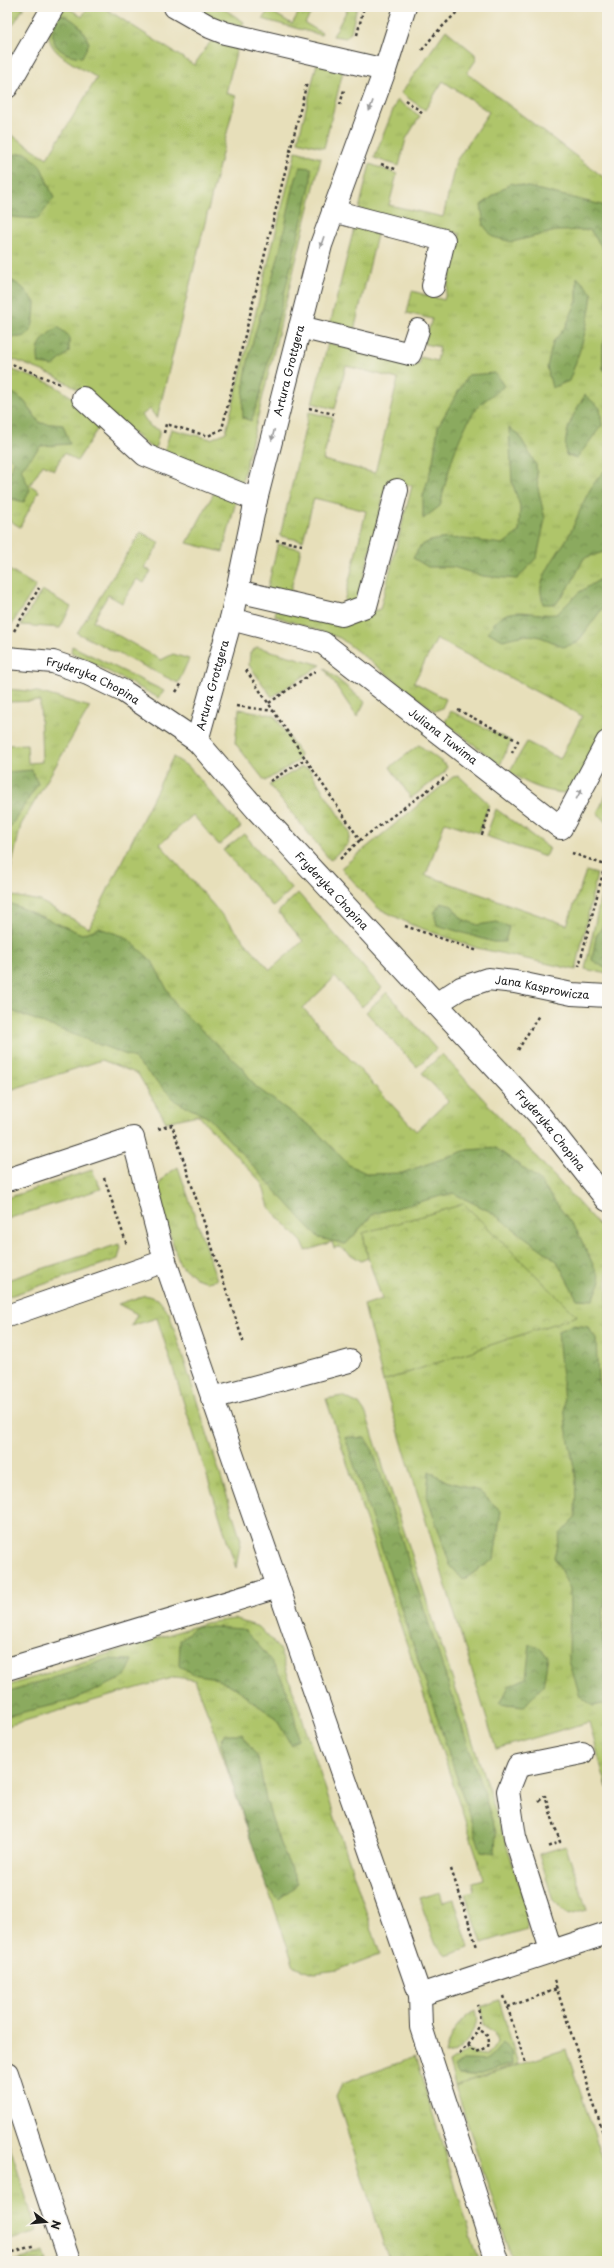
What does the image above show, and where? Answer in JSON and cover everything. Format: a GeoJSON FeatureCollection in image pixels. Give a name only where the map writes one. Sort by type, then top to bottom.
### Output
{"type":"FeatureCollection","features":[{"type":"Feature","properties":{"kind":"street"},"geometry":{"type":"LineString","coordinates":[[7,87],[53,7]]}},
{"type":"Feature","properties":{"kind":"street"},"geometry":{"type":"LineString","coordinates":[[175,7],[210,27],[225,33],[385,70]]}},
{"type":"Feature","properties":{"kind":"street","name":"Artura Grottgera"},"geometry":{"type":"LineString","coordinates":[[197,741],[231,619],[256,500],[320,245],[385,70],[405,7]]}},
{"type":"Feature","properties":{"kind":"street"},"geometry":{"type":"LineString","coordinates":[[333,211],[444,240],[433,286]]}},
{"type":"Feature","properties":{"kind":"street"},"geometry":{"type":"LineString","coordinates":[[300,327],[410,354],[418,330]]}},
{"type":"Feature","properties":{"kind":"street"},"geometry":{"type":"LineString","coordinates":[[83,398],[144,455],[256,500]]}},
{"type":"Feature","properties":{"kind":"street"},"geometry":{"type":"LineString","coordinates":[[237,591],[342,615],[366,606],[397,490]]}},
{"type":"Feature","properties":{"kind":"street","name":"Juliana Tuwima"},"geometry":{"type":"LineString","coordinates":[[231,619],[323,643],[561,828]]}},
{"type":"Feature","properties":{"kind":"street","name":"Fryderyka Chopina"},"geometry":{"type":"LineString","coordinates":[[7,658],[53,662],[88,674],[122,691],[197,741],[256,810],[542,1118],[607,1200]]}},
{"type":"Feature","properties":{"kind":"street"},"geometry":{"type":"LineString","coordinates":[[561,828],[607,742]]}},
{"type":"Feature","properties":{"kind":"street","name":"Jana Kasprowicza"},"geometry":{"type":"LineString","coordinates":[[436,1004],[461,988],[488,979],[515,982],[572,994],[607,996]]}},
{"type":"Feature","properties":{"kind":"street"},"geometry":{"type":"LineString","coordinates":[[7,1180],[133,1138],[165,1261],[420,1995],[421,2027],[497,2261]]}},
{"type":"Feature","properties":{"kind":"street"},"geometry":{"type":"LineString","coordinates":[[7,1316],[165,1261]]}},
{"type":"Feature","properties":{"kind":"street"},"geometry":{"type":"LineString","coordinates":[[212,1398],[350,1361]]}},
{"type":"Feature","properties":{"kind":"street"},"geometry":{"type":"LineString","coordinates":[[7,1669],[278,1587]]}},
{"type":"Feature","properties":{"kind":"street"},"geometry":{"type":"LineString","coordinates":[[548,1952],[515,1837],[508,1791],[518,1766],[582,1753]]}},
{"type":"Feature","properties":{"kind":"street"},"geometry":{"type":"LineString","coordinates":[[420,1995],[607,1933]]}},
{"type":"Feature","properties":{"kind":"street"},"geometry":{"type":"LineString","coordinates":[[8,2081],[69,2261]]}},
{"type":"Feature","properties":{"kind":"path"},"geometry":{"type":"LineString","coordinates":[[158,460],[166,424],[208,436],[222,429],[314,54]]}},
{"type":"Feature","properties":{"kind":"path"},"geometry":{"type":"LineString","coordinates":[[400,97],[423,113]]}},
{"type":"Feature","properties":{"kind":"path"},"geometry":{"type":"LineString","coordinates":[[7,362],[53,379],[83,398]]}},
{"type":"Feature","properties":{"kind":"path"},"geometry":{"type":"LineString","coordinates":[[304,406],[334,414]]}},
{"type":"Feature","properties":{"kind":"path"},"geometry":{"type":"LineString","coordinates":[[273,539],[302,546]]}},
{"type":"Feature","properties":{"kind":"path"},"geometry":{"type":"LineString","coordinates":[[11,636],[39,588]]}},
{"type":"Feature","properties":{"kind":"path"},"geometry":{"type":"LineString","coordinates":[[269,703],[319,668]]}},
{"type":"Feature","properties":{"kind":"path"},"geometry":{"type":"LineString","coordinates":[[242,669],[248,671],[360,840]]}},
{"type":"Feature","properties":{"kind":"path"},"geometry":{"type":"LineString","coordinates":[[234,705],[275,712]]}},
{"type":"Feature","properties":{"kind":"path"},"geometry":{"type":"LineString","coordinates":[[264,785],[306,759]]}},
{"type":"Feature","properties":{"kind":"path"},"geometry":{"type":"LineString","coordinates":[[338,861],[360,840],[449,774]]}},
{"type":"Feature","properties":{"kind":"path"},"geometry":{"type":"LineString","coordinates":[[482,835],[491,806]]}},
{"type":"Feature","properties":{"kind":"path"},"geometry":{"type":"LineString","coordinates":[[561,828],[552,845],[605,865],[572,994]]}},
{"type":"Feature","properties":{"kind":"path"},"geometry":{"type":"LineString","coordinates":[[516,1054],[540,1013],[549,990]]}},
{"type":"Feature","properties":{"kind":"path"},"geometry":{"type":"LineString","coordinates":[[133,1138],[172,1125],[244,1344]]}},
{"type":"Feature","properties":{"kind":"path"},"geometry":{"type":"LineString","coordinates":[[102,1174],[127,1245],[124,1251]]}},
{"type":"Feature","properties":{"kind":"path"},"geometry":{"type":"LineString","coordinates":[[545,1796],[560,1842],[546,1847]]}},
{"type":"Feature","properties":{"kind":"path"},"geometry":{"type":"LineString","coordinates":[[451,1869],[478,1951]]}},
{"type":"Feature","properties":{"kind":"path"},"geometry":{"type":"LineString","coordinates":[[548,1952],[557,1989],[607,2145]]}},
{"type":"Feature","properties":{"kind":"path"},"geometry":{"type":"LineString","coordinates":[[496,1969],[525,2062]]}},
{"type":"Feature","properties":{"kind":"path"},"geometry":{"type":"LineString","coordinates":[[433,2066],[454,2057],[468,2045],[478,2030],[481,2017],[468,1979]]}},
{"type":"Feature","properties":{"kind":"path"},"geometry":{"type":"LineString","coordinates":[[508,2007],[557,1989]]}},
{"type":"Feature","properties":{"kind":"path"},"geometry":{"type":"LineString","coordinates":[[468,2045],[472,2050],[477,2052],[488,2047],[488,2036],[484,2032],[478,2030]]}},
{"type":"Feature","properties":{"kind":"green space"},"geometry":{"type":"Polygon","coordinates":[[[7,7],[24,7],[13,25],[7,22],[7,7]]]}},
{"type":"Feature","properties":{"kind":"green space"},"geometry":{"type":"Polygon","coordinates":[[[61,7],[67,7],[82,17],[88,7],[103,7],[194,65],[211,41],[237,48],[226,93],[236,96],[157,419],[150,409],[142,415],[151,427],[160,430],[155,451],[87,395],[55,376],[7,357],[7,132],[47,158],[97,78],[67,60],[53,47],[50,41],[49,33],[52,23],[61,7]]]}},
{"type":"Feature","properties":{"kind":"green space"},"geometry":{"type":"Polygon","coordinates":[[[194,7],[221,7],[244,22],[242,26],[219,22],[194,7]]]}},
{"type":"Feature","properties":{"kind":"green space"},"geometry":{"type":"Polygon","coordinates":[[[302,7],[315,7],[305,23],[322,33],[321,35],[262,19],[269,10],[292,24],[302,7]]]}},
{"type":"Feature","properties":{"kind":"green space"},"geometry":{"type":"Polygon","coordinates":[[[342,7],[357,7],[351,32],[346,38],[333,36],[347,10],[342,7]]]}},
{"type":"Feature","properties":{"kind":"green space"},"geometry":{"type":"Polygon","coordinates":[[[61,14],[75,22],[89,43],[82,57],[65,53],[55,43],[53,30],[61,14]]]}},
{"type":"Feature","properties":{"kind":"green space"},"geometry":{"type":"Polygon","coordinates":[[[446,30],[475,54],[476,60],[467,73],[607,180],[607,732],[582,779],[564,793],[549,791],[535,786],[509,772],[527,742],[560,759],[582,716],[437,639],[414,682],[446,699],[442,708],[435,711],[340,638],[275,616],[276,609],[342,623],[380,609],[412,486],[388,479],[358,599],[343,606],[366,511],[314,498],[303,541],[280,536],[309,412],[333,418],[323,460],[375,473],[398,379],[346,366],[335,409],[312,403],[328,343],[419,365],[420,357],[437,361],[440,347],[424,344],[432,319],[407,313],[412,291],[444,300],[460,234],[359,209],[370,164],[397,174],[389,205],[443,217],[456,161],[489,112],[443,81],[425,110],[401,93],[446,30]]]}},
{"type":"Feature","properties":{"kind":"green space"},"geometry":{"type":"Polygon","coordinates":[[[317,63],[343,71],[324,148],[298,141],[317,63]]]}},
{"type":"Feature","properties":{"kind":"green space"},"geometry":{"type":"Polygon","coordinates":[[[397,100],[420,116],[406,139],[399,166],[374,158],[397,100]]]}},
{"type":"Feature","properties":{"kind":"green space"},"geometry":{"type":"Polygon","coordinates":[[[296,151],[321,158],[242,482],[237,483],[163,456],[171,429],[211,439],[226,432],[296,151]]]}},
{"type":"Feature","properties":{"kind":"green space"},"geometry":{"type":"Polygon","coordinates":[[[26,153],[40,165],[54,198],[38,219],[11,217],[7,209],[7,155],[26,153]]]}},
{"type":"Feature","properties":{"kind":"green space"},"geometry":{"type":"Polygon","coordinates":[[[300,167],[311,168],[311,182],[259,399],[251,421],[243,418],[245,377],[254,337],[281,247],[293,189],[300,167]]]}},
{"type":"Feature","properties":{"kind":"green space"},"geometry":{"type":"Polygon","coordinates":[[[511,183],[602,205],[607,210],[607,252],[606,253],[590,230],[556,231],[512,242],[493,237],[484,226],[481,205],[511,183]]]}},
{"type":"Feature","properties":{"kind":"green space"},"geometry":{"type":"Polygon","coordinates":[[[355,224],[378,231],[354,331],[330,325],[355,224]]]}},
{"type":"Feature","properties":{"kind":"green space"},"geometry":{"type":"Polygon","coordinates":[[[7,277],[23,288],[35,302],[31,329],[23,336],[8,336],[7,333],[7,277]]]}},
{"type":"Feature","properties":{"kind":"green space"},"geometry":{"type":"Polygon","coordinates":[[[577,277],[592,293],[586,327],[569,381],[552,388],[547,367],[553,342],[566,326],[577,301],[577,277]]]}},
{"type":"Feature","properties":{"kind":"green space"},"geometry":{"type":"Polygon","coordinates":[[[58,327],[69,336],[69,352],[53,366],[39,364],[38,351],[41,342],[48,334],[58,327]]]}},
{"type":"Feature","properties":{"kind":"green space"},"geometry":{"type":"Polygon","coordinates":[[[607,329],[607,372],[603,369],[603,347],[607,329]]]}},
{"type":"Feature","properties":{"kind":"green space"},"geometry":{"type":"Polygon","coordinates":[[[7,368],[52,384],[81,403],[100,425],[77,461],[64,453],[54,470],[43,464],[30,485],[39,491],[20,527],[7,519],[7,368]]]}},
{"type":"Feature","properties":{"kind":"green space"},"geometry":{"type":"Polygon","coordinates":[[[495,373],[504,386],[477,408],[463,430],[446,481],[440,506],[423,519],[423,497],[433,461],[438,426],[468,375],[495,373]]]}},
{"type":"Feature","properties":{"kind":"green space"},"geometry":{"type":"Polygon","coordinates":[[[7,389],[24,401],[40,423],[63,425],[70,444],[41,446],[21,469],[30,490],[24,502],[8,498],[7,493],[8,479],[14,462],[7,455],[7,389]]]}},
{"type":"Feature","properties":{"kind":"green space"},"geometry":{"type":"Polygon","coordinates":[[[585,395],[600,408],[602,425],[577,458],[566,455],[566,438],[573,416],[585,395]]]}},
{"type":"Feature","properties":{"kind":"green space"},"geometry":{"type":"Polygon","coordinates":[[[509,428],[519,435],[536,465],[538,488],[545,519],[537,557],[517,579],[482,576],[453,567],[428,567],[413,558],[420,547],[427,542],[447,538],[503,544],[519,532],[520,506],[512,482],[509,428]]]}},
{"type":"Feature","properties":{"kind":"green space"},"geometry":{"type":"Polygon","coordinates":[[[607,468],[607,551],[584,558],[572,582],[556,604],[543,604],[541,588],[543,579],[568,537],[588,493],[599,476],[607,468]]]}},
{"type":"Feature","properties":{"kind":"green space"},"geometry":{"type":"Polygon","coordinates":[[[215,491],[236,501],[223,552],[187,543],[215,491]]]}},
{"type":"Feature","properties":{"kind":"green space"},"geometry":{"type":"Polygon","coordinates":[[[141,532],[160,543],[144,568],[151,571],[144,583],[137,579],[122,603],[108,595],[93,621],[161,660],[173,654],[189,659],[178,683],[77,633],[141,532]]]}},
{"type":"Feature","properties":{"kind":"green space"},"geometry":{"type":"Polygon","coordinates":[[[278,544],[301,549],[290,593],[267,590],[278,544]]]}},
{"type":"Feature","properties":{"kind":"green space"},"geometry":{"type":"Polygon","coordinates":[[[7,569],[36,586],[12,624],[7,624],[7,569]]]}},
{"type":"Feature","properties":{"kind":"green space"},"geometry":{"type":"Polygon","coordinates":[[[607,575],[607,602],[577,643],[563,647],[546,639],[528,635],[503,640],[488,632],[495,622],[503,616],[511,613],[557,614],[578,593],[607,575]]]}},
{"type":"Feature","properties":{"kind":"green space"},"geometry":{"type":"Polygon","coordinates":[[[42,590],[71,607],[60,628],[21,625],[42,590]]]}},
{"type":"Feature","properties":{"kind":"green space"},"geometry":{"type":"Polygon","coordinates":[[[72,646],[164,691],[159,698],[71,652],[72,646]]]}},
{"type":"Feature","properties":{"kind":"green space"},"geometry":{"type":"Polygon","coordinates":[[[257,647],[321,665],[272,697],[249,665],[250,653],[257,647]]]}},
{"type":"Feature","properties":{"kind":"green space"},"geometry":{"type":"Polygon","coordinates":[[[324,668],[365,702],[357,717],[324,668]]]}},
{"type":"Feature","properties":{"kind":"green space"},"geometry":{"type":"Polygon","coordinates":[[[7,689],[38,692],[90,707],[21,825],[7,886],[7,745],[27,744],[28,763],[42,762],[40,701],[7,702],[7,689]]]}},
{"type":"Feature","properties":{"kind":"green space"},"geometry":{"type":"Polygon","coordinates":[[[239,709],[274,715],[300,754],[298,761],[265,781],[235,743],[239,709]]]}},
{"type":"Feature","properties":{"kind":"green space"},"geometry":{"type":"Polygon","coordinates":[[[451,711],[511,741],[500,765],[445,722],[451,711]]]}},
{"type":"Feature","properties":{"kind":"green space"},"geometry":{"type":"Polygon","coordinates":[[[419,745],[447,766],[445,772],[411,798],[390,767],[419,745]]]}},
{"type":"Feature","properties":{"kind":"green space"},"geometry":{"type":"Polygon","coordinates":[[[173,757],[189,767],[241,827],[219,845],[193,815],[160,844],[270,970],[303,941],[278,912],[298,893],[382,988],[362,1007],[335,977],[303,1008],[416,1131],[448,1101],[422,1073],[442,1054],[607,1234],[607,1788],[589,1722],[496,1749],[383,1381],[577,1315],[363,1234],[368,1258],[361,1261],[339,1247],[334,1248],[332,1242],[306,1251],[302,1242],[269,1207],[262,1183],[198,1115],[166,1122],[138,1074],[102,1060],[7,1091],[7,895],[40,901],[89,928],[173,757]]]}},
{"type":"Feature","properties":{"kind":"green space"},"geometry":{"type":"Polygon","coordinates":[[[302,767],[309,769],[350,833],[348,844],[330,860],[269,785],[302,767]]]}},
{"type":"Feature","properties":{"kind":"green space"},"geometry":{"type":"Polygon","coordinates":[[[32,770],[38,784],[7,832],[7,772],[32,770]]]}},
{"type":"Feature","properties":{"kind":"green space"},"geometry":{"type":"Polygon","coordinates":[[[459,776],[489,804],[479,833],[445,822],[426,875],[567,925],[586,871],[597,874],[576,970],[477,948],[412,925],[378,908],[341,868],[453,777],[459,776]]]}},
{"type":"Feature","properties":{"kind":"green space"},"geometry":{"type":"Polygon","coordinates":[[[607,793],[607,824],[597,813],[607,793]]]}},
{"type":"Feature","properties":{"kind":"green space"},"geometry":{"type":"Polygon","coordinates":[[[496,809],[549,848],[545,857],[486,836],[496,809]]]}},
{"type":"Feature","properties":{"kind":"green space"},"geometry":{"type":"Polygon","coordinates":[[[244,834],[292,889],[273,907],[223,850],[244,834]]]}},
{"type":"Feature","properties":{"kind":"green space"},"geometry":{"type":"Polygon","coordinates":[[[607,868],[607,974],[585,969],[607,868]]]}},
{"type":"Feature","properties":{"kind":"green space"},"geometry":{"type":"Polygon","coordinates":[[[7,902],[82,934],[99,928],[126,937],[152,961],[176,1006],[243,1069],[256,1087],[314,1129],[349,1165],[368,1174],[402,1173],[467,1150],[496,1148],[538,1179],[577,1231],[601,1281],[593,1300],[577,1299],[557,1261],[491,1212],[453,1193],[373,1214],[346,1244],[319,1238],[209,1118],[177,1102],[132,1057],[7,1009],[7,902]]]}},
{"type":"Feature","properties":{"kind":"green space"},"geometry":{"type":"Polygon","coordinates":[[[441,903],[452,906],[462,919],[478,925],[497,922],[509,927],[505,942],[493,942],[437,925],[434,913],[441,903]]]}},
{"type":"Feature","properties":{"kind":"green space"},"geometry":{"type":"Polygon","coordinates":[[[607,919],[607,968],[592,960],[596,937],[607,919]]]}},
{"type":"Feature","properties":{"kind":"green space"},"geometry":{"type":"Polygon","coordinates":[[[387,992],[436,1049],[417,1067],[366,1012],[387,992]]]}},
{"type":"Feature","properties":{"kind":"green space"},"geometry":{"type":"Polygon","coordinates":[[[178,1167],[217,1280],[207,1282],[196,1278],[180,1265],[155,1190],[166,1175],[178,1167]]]}},
{"type":"Feature","properties":{"kind":"green space"},"geometry":{"type":"Polygon","coordinates":[[[92,1170],[101,1189],[7,1219],[7,1198],[92,1170]]]}},
{"type":"Feature","properties":{"kind":"green space"},"geometry":{"type":"Polygon","coordinates":[[[464,1204],[577,1316],[383,1381],[364,1305],[382,1299],[368,1258],[363,1233],[464,1204]]]}},
{"type":"Feature","properties":{"kind":"green space"},"geometry":{"type":"Polygon","coordinates":[[[119,1244],[121,1247],[118,1259],[7,1297],[7,1280],[119,1244]]]}},
{"type":"Feature","properties":{"kind":"green space"},"geometry":{"type":"Polygon","coordinates":[[[145,1295],[158,1299],[169,1313],[241,1540],[236,1568],[157,1318],[131,1326],[137,1314],[118,1304],[145,1295]]]}},
{"type":"Feature","properties":{"kind":"green space"},"geometry":{"type":"Polygon","coordinates":[[[572,1325],[588,1327],[596,1339],[598,1381],[607,1392],[607,1584],[602,1625],[607,1703],[593,1706],[580,1696],[569,1661],[570,1589],[554,1557],[560,1534],[575,1518],[576,1477],[566,1427],[558,1331],[572,1325]]]}},
{"type":"Feature","properties":{"kind":"green space"},"geometry":{"type":"Polygon","coordinates":[[[342,1396],[359,1404],[366,1414],[526,1905],[526,1929],[482,1943],[465,1893],[474,1891],[472,1882],[483,1879],[326,1399],[342,1396]]]}},
{"type":"Feature","properties":{"kind":"green space"},"geometry":{"type":"Polygon","coordinates":[[[345,1437],[365,1438],[373,1451],[496,1832],[495,1853],[481,1851],[345,1437]]]}},
{"type":"Feature","properties":{"kind":"green space"},"geometry":{"type":"Polygon","coordinates":[[[429,1471],[446,1481],[479,1491],[501,1511],[494,1559],[463,1580],[450,1565],[427,1496],[429,1471]]]}},
{"type":"Feature","properties":{"kind":"green space"},"geometry":{"type":"Polygon","coordinates":[[[234,1619],[259,1627],[279,1648],[380,1954],[338,1970],[314,1973],[294,1966],[210,1719],[195,1680],[175,1677],[7,1726],[7,1686],[205,1623],[234,1619]]]}},
{"type":"Feature","properties":{"kind":"green space"},"geometry":{"type":"Polygon","coordinates":[[[197,1626],[243,1629],[266,1654],[281,1679],[292,1706],[298,1739],[291,1745],[275,1717],[236,1688],[211,1677],[192,1674],[179,1665],[180,1640],[197,1626]]]}},
{"type":"Feature","properties":{"kind":"green space"},"geometry":{"type":"Polygon","coordinates":[[[530,1644],[538,1647],[548,1656],[543,1686],[523,1707],[500,1704],[509,1686],[526,1678],[530,1644]]]}},
{"type":"Feature","properties":{"kind":"green space"},"geometry":{"type":"Polygon","coordinates":[[[108,1659],[133,1660],[125,1677],[74,1700],[7,1716],[7,1693],[108,1659]]]}},
{"type":"Feature","properties":{"kind":"green space"},"geometry":{"type":"Polygon","coordinates":[[[224,1734],[242,1734],[258,1758],[266,1800],[280,1844],[298,1884],[279,1899],[266,1886],[227,1766],[221,1742],[224,1734]]]}},
{"type":"Feature","properties":{"kind":"green space"},"geometry":{"type":"Polygon","coordinates":[[[566,1846],[587,1910],[568,1915],[553,1900],[539,1854],[566,1846]]]}},
{"type":"Feature","properties":{"kind":"green space"},"geometry":{"type":"Polygon","coordinates":[[[440,1892],[443,1902],[454,1899],[469,1948],[446,1956],[436,1945],[419,1898],[440,1892]]]}},
{"type":"Feature","properties":{"kind":"green space"},"geometry":{"type":"Polygon","coordinates":[[[499,2000],[518,2064],[455,2086],[449,2063],[468,2050],[481,2056],[488,2054],[497,2042],[494,2032],[483,2025],[484,2019],[481,2007],[499,2000]]]}},
{"type":"Feature","properties":{"kind":"green space"},"geometry":{"type":"Polygon","coordinates":[[[476,2010],[478,2019],[466,2042],[457,2051],[445,2055],[449,2041],[455,2029],[464,2019],[476,2010]]]}},
{"type":"Feature","properties":{"kind":"green space"},"geometry":{"type":"Polygon","coordinates":[[[503,2043],[511,2051],[512,2064],[472,2076],[459,2075],[454,2067],[463,2060],[486,2060],[493,2055],[503,2043]]]}},
{"type":"Feature","properties":{"kind":"green space"},"geometry":{"type":"Polygon","coordinates":[[[566,2049],[607,2172],[607,2261],[513,2261],[455,2086],[566,2049]]]}},
{"type":"Feature","properties":{"kind":"green space"},"geometry":{"type":"Polygon","coordinates":[[[415,2057],[479,2261],[389,2261],[336,2096],[342,2083],[415,2057]]]}},
{"type":"Feature","properties":{"kind":"green space"},"geometry":{"type":"Polygon","coordinates":[[[7,2137],[37,2232],[7,2241],[7,2137]]]}},
{"type":"Feature","properties":{"kind":"green space"},"geometry":{"type":"Polygon","coordinates":[[[44,2252],[47,2261],[15,2261],[44,2252]]]}}]}
